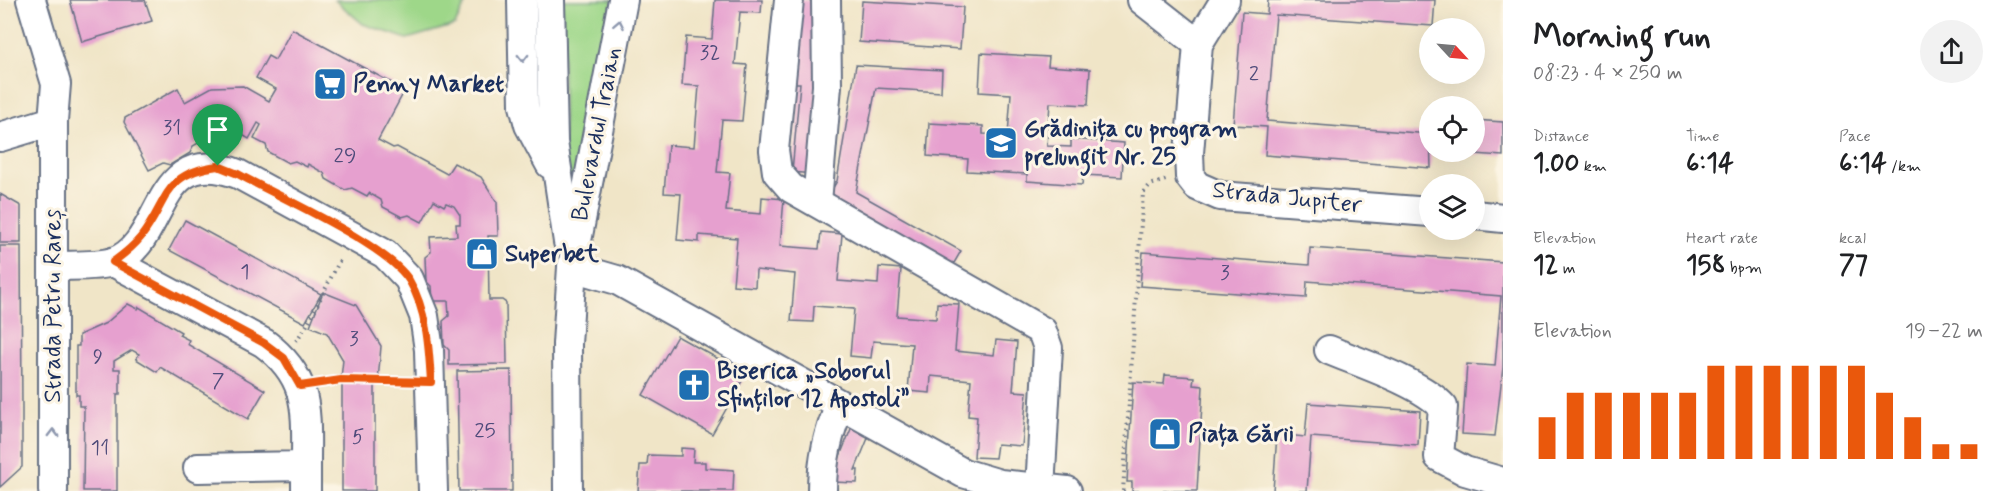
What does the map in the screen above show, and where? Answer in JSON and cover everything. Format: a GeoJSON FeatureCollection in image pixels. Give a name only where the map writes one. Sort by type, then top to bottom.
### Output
{"type":"FeatureCollection","features":[{"type":"Feature","properties":{"kind":"street","name":"Strada Petru Rareș"},"geometry":{"type":"LineString","coordinates":[[31,0],[56,84],[53,121],[52,491]]}},
{"type":"Feature","properties":{"kind":"street"},"geometry":{"type":"LineString","coordinates":[[522,0],[524,106],[529,125],[558,179]]}},
{"type":"Feature","properties":{"kind":"street","name":"Bulevardul Traian"},"geometry":{"type":"LineString","coordinates":[[549,0],[550,105],[558,179],[572,267]]}},
{"type":"Feature","properties":{"kind":"street","name":"Bulevardul Traian"},"geometry":{"type":"LineString","coordinates":[[568,491],[567,344],[572,267],[623,0]]}},
{"type":"Feature","properties":{"kind":"street"},"geometry":{"type":"LineString","coordinates":[[572,267],[617,280],[963,473],[980,479],[1054,490],[1048,348],[1042,331],[783,181],[774,161],[789,0]]}},
{"type":"Feature","properties":{"kind":"street"},"geometry":{"type":"LineString","coordinates":[[817,202],[827,86],[826,0]]}},
{"type":"Feature","properties":{"kind":"street"},"geometry":{"type":"LineString","coordinates":[[1142,0],[1198,44]]}},
{"type":"Feature","properties":{"kind":"street","name":"Strada Jupiter"},"geometry":{"type":"LineString","coordinates":[[1225,0],[1198,44],[1189,153],[1190,177],[1197,186],[1220,196],[1419,211]]}},
{"type":"Feature","properties":{"kind":"street"},"geometry":{"type":"LineString","coordinates":[[0,137],[53,121]]}},
{"type":"Feature","properties":{"kind":"street"},"geometry":{"type":"LineString","coordinates":[[113,262],[142,236],[165,194],[179,179],[196,169],[218,166],[238,174],[385,254],[409,279],[424,316],[431,382],[433,491]]}},
{"type":"Feature","properties":{"kind":"street"},"geometry":{"type":"LineString","coordinates":[[1485,217],[1503,218]]}},
{"type":"Feature","properties":{"kind":"street"},"geometry":{"type":"LineString","coordinates":[[53,266],[113,262],[264,343],[284,358],[300,386],[305,422],[306,478],[198,468]]}},
{"type":"Feature","properties":{"kind":"street"},"geometry":{"type":"LineString","coordinates":[[1329,350],[1419,389],[1436,399],[1443,407],[1440,457],[1465,471],[1503,482]]}},
{"type":"Feature","properties":{"kind":"street"},"geometry":{"type":"LineString","coordinates":[[822,491],[822,466],[828,434],[840,405]]}},
{"type":"Feature","properties":{"kind":"path"},"geometry":{"type":"LineString","coordinates":[[1123,491],[1143,193],[1150,185],[1163,180],[1190,177]]}},
{"type":"Feature","properties":{"kind":"path"},"geometry":{"type":"LineString","coordinates":[[284,358],[308,325],[353,236]]}},
{"type":"Feature","properties":{"kind":"path"},"geometry":{"type":"LineString","coordinates":[[300,386],[341,380],[431,382]]}},
{"type":"Feature","properties":{"kind":"green space"},"geometry":{"type":"Polygon","coordinates":[[[335,0],[467,0],[455,25],[407,39],[363,24],[335,0]]]}},
{"type":"Feature","properties":{"kind":"green space"},"geometry":{"type":"Polygon","coordinates":[[[562,0],[613,0],[574,190],[564,189],[562,0]]]}},
{"type":"Feature","properties":{"kind":"building"},"geometry":{"type":"Polygon","coordinates":[[[70,0],[145,0],[152,21],[82,42],[70,0]]]}},
{"type":"Feature","properties":{"kind":"building"},"geometry":{"type":"Polygon","coordinates":[[[715,0],[762,0],[761,13],[740,12],[735,64],[747,65],[742,121],[722,120],[717,172],[730,173],[726,211],[761,214],[762,197],[784,199],[780,246],[819,249],[821,232],[842,234],[838,281],[878,284],[879,267],[901,269],[897,316],[936,319],[937,303],[959,304],[955,351],[994,355],[996,340],[1017,342],[1013,391],[1027,392],[1022,446],[997,444],[995,458],[974,457],[977,417],[968,416],[971,380],[931,376],[930,393],[908,391],[912,344],[873,341],[871,358],[850,356],[854,309],[814,306],[813,322],[791,321],[795,274],[756,270],[755,287],[733,285],[737,238],[699,235],[699,242],[677,240],[681,194],[664,193],[668,145],[694,147],[699,86],[682,85],[686,37],[712,39],[715,0]]]}},
{"type":"Feature","properties":{"kind":"building"},"geometry":{"type":"Polygon","coordinates":[[[800,0],[820,1],[813,174],[792,172],[800,83],[793,83],[800,0]]]}},
{"type":"Feature","properties":{"kind":"building"},"geometry":{"type":"Polygon","coordinates":[[[1268,0],[1435,0],[1434,18],[1419,18],[1419,25],[1276,15],[1267,121],[1419,133],[1419,162],[1431,162],[1431,168],[1265,155],[1267,127],[1233,125],[1242,12],[1267,14],[1268,0]]]}},
{"type":"Feature","properties":{"kind":"building"},"geometry":{"type":"Polygon","coordinates":[[[862,1],[963,7],[960,49],[859,42],[862,1]]]}},
{"type":"Feature","properties":{"kind":"building"},"geometry":{"type":"Polygon","coordinates":[[[292,29],[405,90],[378,140],[393,148],[397,147],[447,174],[454,163],[481,177],[497,202],[498,236],[488,236],[489,300],[502,300],[506,303],[507,364],[449,365],[449,350],[444,345],[443,321],[449,316],[448,301],[432,301],[431,286],[426,281],[425,257],[431,252],[430,237],[457,236],[456,224],[460,224],[460,215],[454,206],[446,203],[444,206],[434,200],[422,222],[409,215],[402,217],[383,207],[381,200],[369,193],[367,196],[352,188],[345,190],[326,179],[324,173],[308,164],[307,167],[295,161],[288,163],[268,152],[266,145],[254,139],[261,125],[258,123],[249,139],[239,133],[240,130],[233,125],[222,125],[215,130],[216,133],[193,146],[190,153],[170,165],[163,163],[149,170],[124,122],[125,118],[178,88],[185,102],[212,87],[243,86],[269,101],[276,89],[256,78],[268,56],[275,60],[292,29]]]}},
{"type":"Feature","properties":{"kind":"building"},"geometry":{"type":"Polygon","coordinates":[[[981,53],[1049,57],[1048,66],[1090,69],[1088,105],[1050,103],[1047,146],[1071,147],[1071,139],[1124,143],[1122,177],[1083,175],[1082,185],[1027,181],[1027,174],[967,171],[968,159],[927,156],[929,123],[983,126],[983,134],[1008,135],[1011,94],[979,92],[981,53]]]}},
{"type":"Feature","properties":{"kind":"building"},"geometry":{"type":"Polygon","coordinates":[[[856,65],[942,70],[941,92],[876,88],[856,192],[961,251],[950,270],[826,200],[837,181],[856,65]]]}},
{"type":"Feature","properties":{"kind":"building"},"geometry":{"type":"Polygon","coordinates":[[[1485,121],[1503,122],[1503,156],[1485,155],[1485,121]]]}},
{"type":"Feature","properties":{"kind":"building"},"geometry":{"type":"Polygon","coordinates":[[[0,194],[21,206],[21,243],[0,243],[0,194]]]}},
{"type":"Feature","properties":{"kind":"building"},"geometry":{"type":"Polygon","coordinates":[[[185,220],[321,294],[305,323],[169,250],[185,220]]]}},
{"type":"Feature","properties":{"kind":"building"},"geometry":{"type":"Polygon","coordinates":[[[0,246],[21,246],[22,467],[0,487],[0,246]]]}},
{"type":"Feature","properties":{"kind":"building"},"geometry":{"type":"Polygon","coordinates":[[[1310,248],[1503,262],[1503,367],[1495,436],[1462,434],[1467,364],[1495,366],[1501,296],[1307,281],[1306,298],[1140,286],[1143,252],[1309,265],[1310,248]]]}},
{"type":"Feature","properties":{"kind":"building"},"geometry":{"type":"Polygon","coordinates":[[[323,292],[356,305],[381,346],[378,381],[341,378],[343,360],[327,333],[310,326],[323,292]]]}},
{"type":"Feature","properties":{"kind":"building"},"geometry":{"type":"Polygon","coordinates":[[[128,304],[138,309],[139,307],[181,332],[179,335],[189,340],[187,344],[265,390],[248,419],[160,367],[157,372],[136,359],[139,354],[132,350],[114,361],[114,369],[120,369],[120,394],[117,394],[117,491],[83,491],[84,406],[79,406],[79,395],[76,395],[76,346],[79,346],[79,335],[106,323],[128,304]]]}},
{"type":"Feature","properties":{"kind":"building","name":"Biserica „Soborul Sfinților 12 Apostoli”"},"geometry":{"type":"Polygon","coordinates":[[[677,336],[746,374],[712,434],[643,395],[677,336]]]}},
{"type":"Feature","properties":{"kind":"building"},"geometry":{"type":"Polygon","coordinates":[[[511,370],[512,491],[459,491],[457,371],[511,370]]]}},
{"type":"Feature","properties":{"kind":"building","name":"Piața Gării"},"geometry":{"type":"Polygon","coordinates":[[[1165,375],[1194,377],[1193,385],[1203,386],[1197,491],[1132,491],[1132,482],[1127,482],[1133,382],[1164,384],[1165,375]]]}},
{"type":"Feature","properties":{"kind":"building"},"geometry":{"type":"Polygon","coordinates":[[[342,383],[375,383],[375,491],[342,491],[342,383]]]}},
{"type":"Feature","properties":{"kind":"building"},"geometry":{"type":"Polygon","coordinates":[[[1308,403],[1420,411],[1418,445],[1311,437],[1307,491],[1273,491],[1277,434],[1305,437],[1308,403]]]}},
{"type":"Feature","properties":{"kind":"building"},"geometry":{"type":"Polygon","coordinates":[[[855,419],[873,426],[855,470],[858,470],[857,483],[833,482],[834,471],[855,419]]]}},
{"type":"Feature","properties":{"kind":"building"},"geometry":{"type":"Polygon","coordinates":[[[681,448],[694,449],[693,462],[705,462],[705,468],[734,470],[733,491],[638,491],[640,465],[647,465],[648,455],[681,456],[681,448]]]}},
{"type":"Feature","properties":{"kind":"place","name":"Penny Market"},"geometry":{"type":"Point","coordinates":[330,84]}},
{"type":"Feature","properties":{"kind":"place","name":"Grădinița cu program prelungit Nr. 25"},"geometry":{"type":"Point","coordinates":[1001,143]}},
{"type":"Feature","properties":{"kind":"place","name":"Superbet"},"geometry":{"type":"Point","coordinates":[482,254]}},
{"type":"Feature","properties":{"kind":"place","name":"Biserica „Soborul Sfinților 12 Apostoli”"},"geometry":{"type":"Point","coordinates":[694,385]}},
{"type":"Feature","properties":{"kind":"place","name":"Piața Gării"},"geometry":{"type":"Point","coordinates":[1165,434]}},
{"type":"Feature","properties":{"kind":"route"},"geometry":{"type":"LineString","coordinates":[[218,166],[238,174],[385,254],[409,279],[424,316],[431,382],[341,380],[300,386],[299,380],[284,358],[264,343],[113,262],[142,236],[165,194],[179,179],[196,169],[218,166]]}}]}
